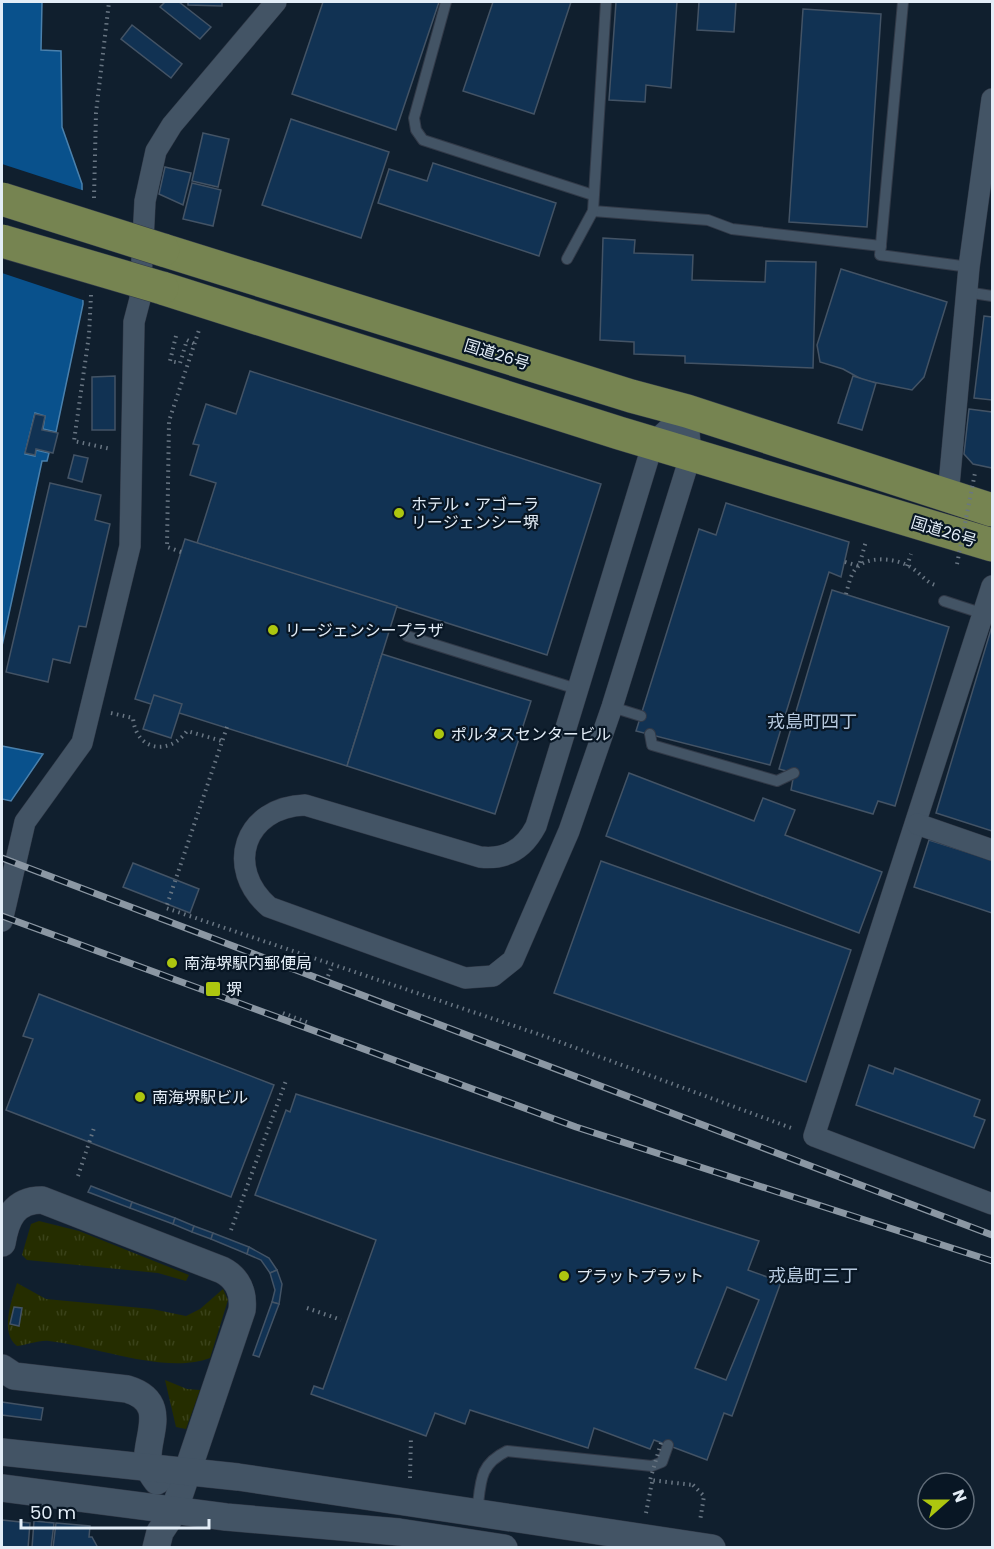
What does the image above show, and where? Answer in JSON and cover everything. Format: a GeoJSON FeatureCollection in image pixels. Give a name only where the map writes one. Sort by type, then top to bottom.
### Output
{"type":"FeatureCollection","features":[{"type":"Feature","properties":{"kind":"highway","name":"国道26号"},"geometry":{"type":"LineString","coordinates":[[2,199],[631,396],[687,411],[993,510]]}},
{"type":"Feature","properties":{"kind":"highway","name":"国道26号"},"geometry":{"type":"LineString","coordinates":[[2,241],[162,288],[653,443],[993,545]]}},
{"type":"Feature","properties":{"kind":"street"},"geometry":{"type":"LineString","coordinates":[[2,921],[25,822],[82,743],[130,546],[134,322],[140,299],[145,201],[156,151],[172,125],[276,2]]}},
{"type":"Feature","properties":{"kind":"street"},"geometry":{"type":"LineString","coordinates":[[948,496],[966,292],[993,99]]}},
{"type":"Feature","properties":{"kind":"street"},"geometry":{"type":"LineString","coordinates":[[687,411],[691,454],[612,707],[569,831],[517,952],[507,967],[493,976],[465,978],[280,911],[264,902],[250,885],[245,871],[247,842],[264,818],[290,806],[305,806],[480,857],[500,857],[526,843],[536,826],[653,443],[687,411]]}},
{"type":"Feature","properties":{"kind":"street"},"geometry":{"type":"LineString","coordinates":[[993,586],[814,1136],[993,1204]]}},
{"type":"Feature","properties":{"kind":"street"},"geometry":{"type":"LineString","coordinates":[[917,824],[993,850]]}},
{"type":"Feature","properties":{"kind":"street"},"geometry":{"type":"LineString","coordinates":[[2,1243],[6,1221],[15,1209],[27,1202],[42,1200],[222,1270],[233,1278],[243,1296],[242,1310],[174,1511],[160,1532],[156,1548]]}},
{"type":"Feature","properties":{"kind":"street"},"geometry":{"type":"LineString","coordinates":[[2,1368],[14,1376],[127,1389],[140,1395],[150,1406],[153,1420],[148,1467],[174,1511]]}},
{"type":"Feature","properties":{"kind":"street"},"geometry":{"type":"LineString","coordinates":[[2,1452],[186,1472],[712,1548]]}},
{"type":"Feature","properties":{"kind":"street"},"geometry":{"type":"LineString","coordinates":[[2,1488],[398,1540],[504,1548]]}},
{"type":"Feature","properties":{"kind":"lane"},"geometry":{"type":"LineString","coordinates":[[446,2],[414,118],[416,130],[423,140],[593,195]]}},
{"type":"Feature","properties":{"kind":"lane"},"geometry":{"type":"LineString","coordinates":[[567,259],[593,211],[606,2]]}},
{"type":"Feature","properties":{"kind":"lane"},"geometry":{"type":"LineString","coordinates":[[903,2],[880,255],[969,267]]}},
{"type":"Feature","properties":{"kind":"lane"},"geometry":{"type":"LineString","coordinates":[[593,211],[708,220],[732,229],[881,246]]}},
{"type":"Feature","properties":{"kind":"lane"},"geometry":{"type":"LineString","coordinates":[[966,292],[993,296]]}},
{"type":"Feature","properties":{"kind":"lane"},"geometry":{"type":"LineString","coordinates":[[944,601],[984,614]]}},
{"type":"Feature","properties":{"kind":"lane"},"geometry":{"type":"LineString","coordinates":[[407,636],[577,689]]}},
{"type":"Feature","properties":{"kind":"lane"},"geometry":{"type":"LineString","coordinates":[[612,707],[641,716]]}},
{"type":"Feature","properties":{"kind":"lane"},"geometry":{"type":"LineString","coordinates":[[650,735],[652,745],[777,781],[794,773]]}},
{"type":"Feature","properties":{"kind":"lane"},"geometry":{"type":"LineString","coordinates":[[477,1513],[482,1474],[493,1458],[507,1451],[652,1466],[662,1462],[665,1444]]}},
{"type":"Feature","properties":{"kind":"path"},"geometry":{"type":"LineString","coordinates":[[182,552],[167,547],[169,421],[201,326]]}},
{"type":"Feature","properties":{"kind":"path"},"geometry":{"type":"LineString","coordinates":[[176,336],[170,361],[180,363],[187,340],[195,344]]}},
{"type":"Feature","properties":{"kind":"path"},"geometry":{"type":"LineString","coordinates":[[957,564],[975,473]]}},
{"type":"Feature","properties":{"kind":"path"},"geometry":{"type":"LineString","coordinates":[[859,566],[866,541]]}},
{"type":"Feature","properties":{"kind":"path"},"geometry":{"type":"LineString","coordinates":[[907,566],[911,554]]}},
{"type":"Feature","properties":{"kind":"path"},"geometry":{"type":"LineString","coordinates":[[846,594],[854,571],[859,566],[878,559],[907,566],[928,583],[938,586]]}},
{"type":"Feature","properties":{"kind":"path"},"geometry":{"type":"LineString","coordinates":[[845,562],[859,566]]}},
{"type":"Feature","properties":{"kind":"path"},"geometry":{"type":"LineString","coordinates":[[110,713],[133,718],[134,730],[139,738],[151,746],[167,746],[180,741],[187,731],[222,741]]}},
{"type":"Feature","properties":{"kind":"path"},"geometry":{"type":"LineString","coordinates":[[227,728],[166,908],[541,1035],[814,1136]]}},
{"type":"Feature","properties":{"kind":"path"},"geometry":{"type":"LineString","coordinates":[[328,976],[332,966]]}},
{"type":"Feature","properties":{"kind":"path"},"geometry":{"type":"LineString","coordinates":[[283,1013],[309,1023]]}},
{"type":"Feature","properties":{"kind":"path"},"geometry":{"type":"LineString","coordinates":[[231,1230],[286,1078]]}},
{"type":"Feature","properties":{"kind":"path"},"geometry":{"type":"LineString","coordinates":[[78,1176],[95,1125]]}},
{"type":"Feature","properties":{"kind":"path"},"geometry":{"type":"LineString","coordinates":[[307,1308],[341,1320]]}},
{"type":"Feature","properties":{"kind":"path"},"geometry":{"type":"LineString","coordinates":[[410,1482],[411,1436]]}},
{"type":"Feature","properties":{"kind":"path"},"geometry":{"type":"LineString","coordinates":[[665,1444],[650,1480],[693,1485],[704,1496],[700,1524]]}},
{"type":"Feature","properties":{"kind":"path"},"geometry":{"type":"LineString","coordinates":[[645,1517],[653,1477]]}},
{"type":"Feature","properties":{"kind":"green space"},"geometry":{"type":"Polygon","coordinates":[[[39,1221],[79,1231],[189,1275],[186,1281],[158,1273],[27,1260],[22,1255],[31,1224],[39,1221]]]}},
{"type":"Feature","properties":{"kind":"green space"},"geometry":{"type":"Polygon","coordinates":[[[17,1283],[46,1299],[152,1309],[186,1316],[200,1309],[223,1289],[228,1300],[210,1358],[173,1363],[130,1358],[49,1341],[17,1346],[9,1333],[8,1317],[17,1283]]]}},
{"type":"Feature","properties":{"kind":"green space"},"geometry":{"type":"Polygon","coordinates":[[[165,1380],[187,1389],[200,1390],[186,1429],[176,1427],[165,1380]]]}},
{"type":"Feature","properties":{"kind":"water"},"geometry":{"type":"Polygon","coordinates":[[[2,2],[42,2],[41,50],[61,51],[62,127],[82,184],[83,304],[56,432],[43,429],[45,416],[35,413],[25,454],[35,456],[36,450],[49,453],[47,461],[42,461],[2,646],[2,2]]]}},
{"type":"Feature","properties":{"kind":"water"},"geometry":{"type":"Polygon","coordinates":[[[2,746],[43,754],[11,801],[2,799],[2,746]]]}},
{"type":"Feature","properties":{"kind":"pier"},"geometry":{"type":"Polygon","coordinates":[[[2,164],[85,191],[86,301],[2,273],[2,164]]]}},
{"type":"Feature","properties":{"kind":"building"},"geometry":{"type":"Polygon","coordinates":[[[165,2],[179,2],[211,27],[200,39],[160,7],[165,2]]]}},
{"type":"Feature","properties":{"kind":"building"},"geometry":{"type":"Polygon","coordinates":[[[188,2],[222,2],[222,6],[188,5],[188,2]]]}},
{"type":"Feature","properties":{"kind":"building"},"geometry":{"type":"Polygon","coordinates":[[[323,2],[439,2],[396,130],[292,94],[323,2]]]}},
{"type":"Feature","properties":{"kind":"building"},"geometry":{"type":"Polygon","coordinates":[[[493,2],[571,2],[534,114],[463,91],[493,2]]]}},
{"type":"Feature","properties":{"kind":"building"},"geometry":{"type":"Polygon","coordinates":[[[616,2],[677,2],[671,88],[646,85],[645,102],[609,100],[616,2]]]}},
{"type":"Feature","properties":{"kind":"building"},"geometry":{"type":"Polygon","coordinates":[[[699,2],[736,2],[734,32],[697,30],[699,2]]]}},
{"type":"Feature","properties":{"kind":"building"},"geometry":{"type":"Polygon","coordinates":[[[803,9],[881,14],[867,227],[789,222],[803,9]]]}},
{"type":"Feature","properties":{"kind":"building"},"geometry":{"type":"Polygon","coordinates":[[[132,25],[182,64],[171,78],[121,39],[132,25]]]}},
{"type":"Feature","properties":{"kind":"building"},"geometry":{"type":"Polygon","coordinates":[[[291,119],[389,152],[361,238],[262,205],[291,119]]]}},
{"type":"Feature","properties":{"kind":"building"},"geometry":{"type":"Polygon","coordinates":[[[203,133],[229,139],[218,187],[192,181],[203,133]]]}},
{"type":"Feature","properties":{"kind":"building"},"geometry":{"type":"Polygon","coordinates":[[[433,163],[556,203],[539,256],[378,203],[389,169],[427,181],[433,163]]]}},
{"type":"Feature","properties":{"kind":"building"},"geometry":{"type":"Polygon","coordinates":[[[165,167],[191,173],[183,205],[159,194],[165,167]]]}},
{"type":"Feature","properties":{"kind":"building"},"geometry":{"type":"Polygon","coordinates":[[[192,183],[221,190],[213,226],[183,219],[192,183]]]}},
{"type":"Feature","properties":{"kind":"building"},"geometry":{"type":"Polygon","coordinates":[[[603,238],[635,240],[634,253],[693,255],[692,280],[765,282],[766,261],[816,262],[813,368],[685,363],[685,356],[634,354],[634,342],[600,340],[603,238]]]}},
{"type":"Feature","properties":{"kind":"building"},"geometry":{"type":"Polygon","coordinates":[[[841,269],[947,302],[924,377],[912,390],[863,380],[843,369],[820,362],[817,345],[841,269]]]}},
{"type":"Feature","properties":{"kind":"building"},"geometry":{"type":"Polygon","coordinates":[[[984,316],[992,317],[992,400],[974,398],[984,316]]]}},
{"type":"Feature","properties":{"kind":"building","name":"ホテル・アゴーラ リージェンシー堺"},"geometry":{"type":"Polygon","coordinates":[[[250,371],[601,484],[547,655],[197,543],[216,483],[190,475],[199,445],[193,444],[206,404],[236,414],[250,371]]]}},
{"type":"Feature","properties":{"kind":"building"},"geometry":{"type":"Polygon","coordinates":[[[115,376],[115,430],[92,430],[92,377],[115,376]]]}},
{"type":"Feature","properties":{"kind":"building"},"geometry":{"type":"Polygon","coordinates":[[[853,376],[876,383],[862,430],[838,423],[853,376]]]}},
{"type":"Feature","properties":{"kind":"building"},"geometry":{"type":"Polygon","coordinates":[[[969,409],[992,412],[992,468],[973,464],[964,454],[969,409]]]}},
{"type":"Feature","properties":{"kind":"building"},"geometry":{"type":"Polygon","coordinates":[[[35,414],[45,416],[42,430],[58,433],[53,453],[36,449],[35,455],[25,453],[35,414]]]}},
{"type":"Feature","properties":{"kind":"building"},"geometry":{"type":"Polygon","coordinates":[[[74,455],[88,458],[82,482],[68,478],[74,455]]]}},
{"type":"Feature","properties":{"kind":"building"},"geometry":{"type":"Polygon","coordinates":[[[50,483],[101,495],[95,520],[110,524],[86,627],[79,626],[70,663],[53,659],[48,682],[6,672],[50,483]]]}},
{"type":"Feature","properties":{"kind":"building"},"geometry":{"type":"Polygon","coordinates":[[[726,503],[849,542],[841,577],[829,572],[770,765],[636,731],[699,529],[716,535],[726,503]]]}},
{"type":"Feature","properties":{"kind":"building","name":"リージェンシープラザ"},"geometry":{"type":"Polygon","coordinates":[[[185,539],[397,606],[347,766],[135,699],[185,539]]]}},
{"type":"Feature","properties":{"kind":"building"},"geometry":{"type":"Polygon","coordinates":[[[832,590],[949,627],[895,806],[878,801],[873,814],[791,790],[794,773],[779,769],[832,590]]]}},
{"type":"Feature","properties":{"kind":"building"},"geometry":{"type":"Polygon","coordinates":[[[992,626],[992,831],[936,813],[992,626]]]}},
{"type":"Feature","properties":{"kind":"building","name":"ポルタスセンタービル"},"geometry":{"type":"Polygon","coordinates":[[[382,654],[531,701],[495,814],[347,766],[382,654]]]}},
{"type":"Feature","properties":{"kind":"building"},"geometry":{"type":"Polygon","coordinates":[[[154,695],[182,704],[171,738],[143,729],[154,695]]]}},
{"type":"Feature","properties":{"kind":"building"},"geometry":{"type":"Polygon","coordinates":[[[629,773],[754,821],[763,798],[795,810],[785,835],[882,872],[859,933],[606,836],[629,773]]]}},
{"type":"Feature","properties":{"kind":"building"},"geometry":{"type":"Polygon","coordinates":[[[929,840],[992,860],[992,913],[914,887],[929,840]]]}},
{"type":"Feature","properties":{"kind":"building"},"geometry":{"type":"Polygon","coordinates":[[[601,861],[851,950],[806,1082],[554,993],[601,861]]]}},
{"type":"Feature","properties":{"kind":"building"},"geometry":{"type":"Polygon","coordinates":[[[133,863],[199,889],[190,913],[123,887],[133,863]]]}},
{"type":"Feature","properties":{"kind":"building","name":"南海堺駅ビル"},"geometry":{"type":"Polygon","coordinates":[[[39,994],[274,1085],[231,1197],[6,1110],[33,1039],[23,1036],[39,994]]]}},
{"type":"Feature","properties":{"kind":"building"},"geometry":{"type":"Polygon","coordinates":[[[869,1065],[893,1074],[895,1068],[980,1100],[974,1116],[985,1120],[974,1148],[856,1105],[869,1065]]]}},
{"type":"Feature","properties":{"kind":"building","name":"プラットプラット"},"geometry":{"type":"Polygon","coordinates":[[[296,1094],[759,1241],[748,1270],[781,1282],[732,1416],[724,1413],[707,1460],[654,1440],[650,1449],[594,1428],[588,1448],[470,1410],[465,1424],[435,1413],[426,1436],[311,1394],[314,1386],[323,1389],[376,1240],[255,1195],[286,1110],[290,1112],[296,1094]],[[727,1287],[695,1368],[726,1380],[759,1300],[727,1287]]]}},
{"type":"Feature","properties":{"kind":"building"},"geometry":{"type":"Polygon","coordinates":[[[91,1186],[132,1202],[130,1208],[88,1192],[91,1186]]]}},
{"type":"Feature","properties":{"kind":"building"},"geometry":{"type":"Polygon","coordinates":[[[132,1202],[175,1218],[173,1224],[130,1208],[132,1202]]]}},
{"type":"Feature","properties":{"kind":"building"},"geometry":{"type":"Polygon","coordinates":[[[175,1218],[194,1226],[192,1232],[173,1224],[175,1218]]]}},
{"type":"Feature","properties":{"kind":"building"},"geometry":{"type":"Polygon","coordinates":[[[194,1226],[213,1233],[211,1239],[192,1232],[194,1226]]]}},
{"type":"Feature","properties":{"kind":"building"},"geometry":{"type":"Polygon","coordinates":[[[213,1233],[249,1247],[247,1254],[211,1239],[213,1233]]]}},
{"type":"Feature","properties":{"kind":"building"},"geometry":{"type":"Polygon","coordinates":[[[249,1247],[269,1258],[277,1270],[270,1273],[261,1260],[247,1254],[249,1247]]]}},
{"type":"Feature","properties":{"kind":"building"},"geometry":{"type":"Polygon","coordinates":[[[277,1270],[282,1284],[279,1304],[272,1302],[275,1290],[270,1273],[277,1270]]]}},
{"type":"Feature","properties":{"kind":"building"},"geometry":{"type":"Polygon","coordinates":[[[272,1302],[279,1304],[259,1357],[253,1355],[272,1302]]]}},
{"type":"Feature","properties":{"kind":"building"},"geometry":{"type":"Polygon","coordinates":[[[14,1307],[22,1308],[19,1326],[10,1324],[14,1307]]]}},
{"type":"Feature","properties":{"kind":"building"},"geometry":{"type":"Polygon","coordinates":[[[2,1402],[43,1408],[41,1420],[2,1415],[2,1402]]]}},
{"type":"Feature","properties":{"kind":"building"},"geometry":{"type":"Polygon","coordinates":[[[2,1520],[30,1523],[28,1548],[2,1548],[2,1520]]]}},
{"type":"Feature","properties":{"kind":"building"},"geometry":{"type":"Polygon","coordinates":[[[34,1521],[54,1523],[51,1548],[32,1548],[34,1521]]]}},
{"type":"Feature","properties":{"kind":"building"},"geometry":{"type":"Polygon","coordinates":[[[56,1523],[90,1526],[89,1537],[92,1537],[98,1548],[53,1548],[56,1523]]]}},
{"type":"Feature","properties":{"kind":"railway"},"geometry":{"type":"LineString","coordinates":[[2,858],[992,1235]]}},
{"type":"Feature","properties":{"kind":"railway"},"geometry":{"type":"LineString","coordinates":[[2,916],[576,1127],[992,1261]]}},
{"type":"Feature","properties":{"kind":"place","name":"ホテル・アゴーラ リージェンシー堺"},"geometry":{"type":"Point","coordinates":[399,513]}},
{"type":"Feature","properties":{"kind":"place","name":"リージェンシープラザ"},"geometry":{"type":"Point","coordinates":[273,630]}},
{"type":"Feature","properties":{"kind":"place","name":"ポルタスセンタービル"},"geometry":{"type":"Point","coordinates":[439,734]}},
{"type":"Feature","properties":{"kind":"place","name":"南海堺駅内郵便局"},"geometry":{"type":"Point","coordinates":[172,963]}},
{"type":"Feature","properties":{"kind":"place","name":"堺"},"geometry":{"type":"Point","coordinates":[213,989]}},
{"type":"Feature","properties":{"kind":"place","name":"南海堺駅ビル"},"geometry":{"type":"Point","coordinates":[140,1097]}},
{"type":"Feature","properties":{"kind":"place","name":"プラットプラット"},"geometry":{"type":"Point","coordinates":[564,1276]}},
{"type":"Feature","properties":{"kind":"district","name":"戎島町四丁"},"geometry":{"type":"Point","coordinates":[812,722]}},
{"type":"Feature","properties":{"kind":"district","name":"戎島町三丁"},"geometry":{"type":"Point","coordinates":[813,1276]}}]}
